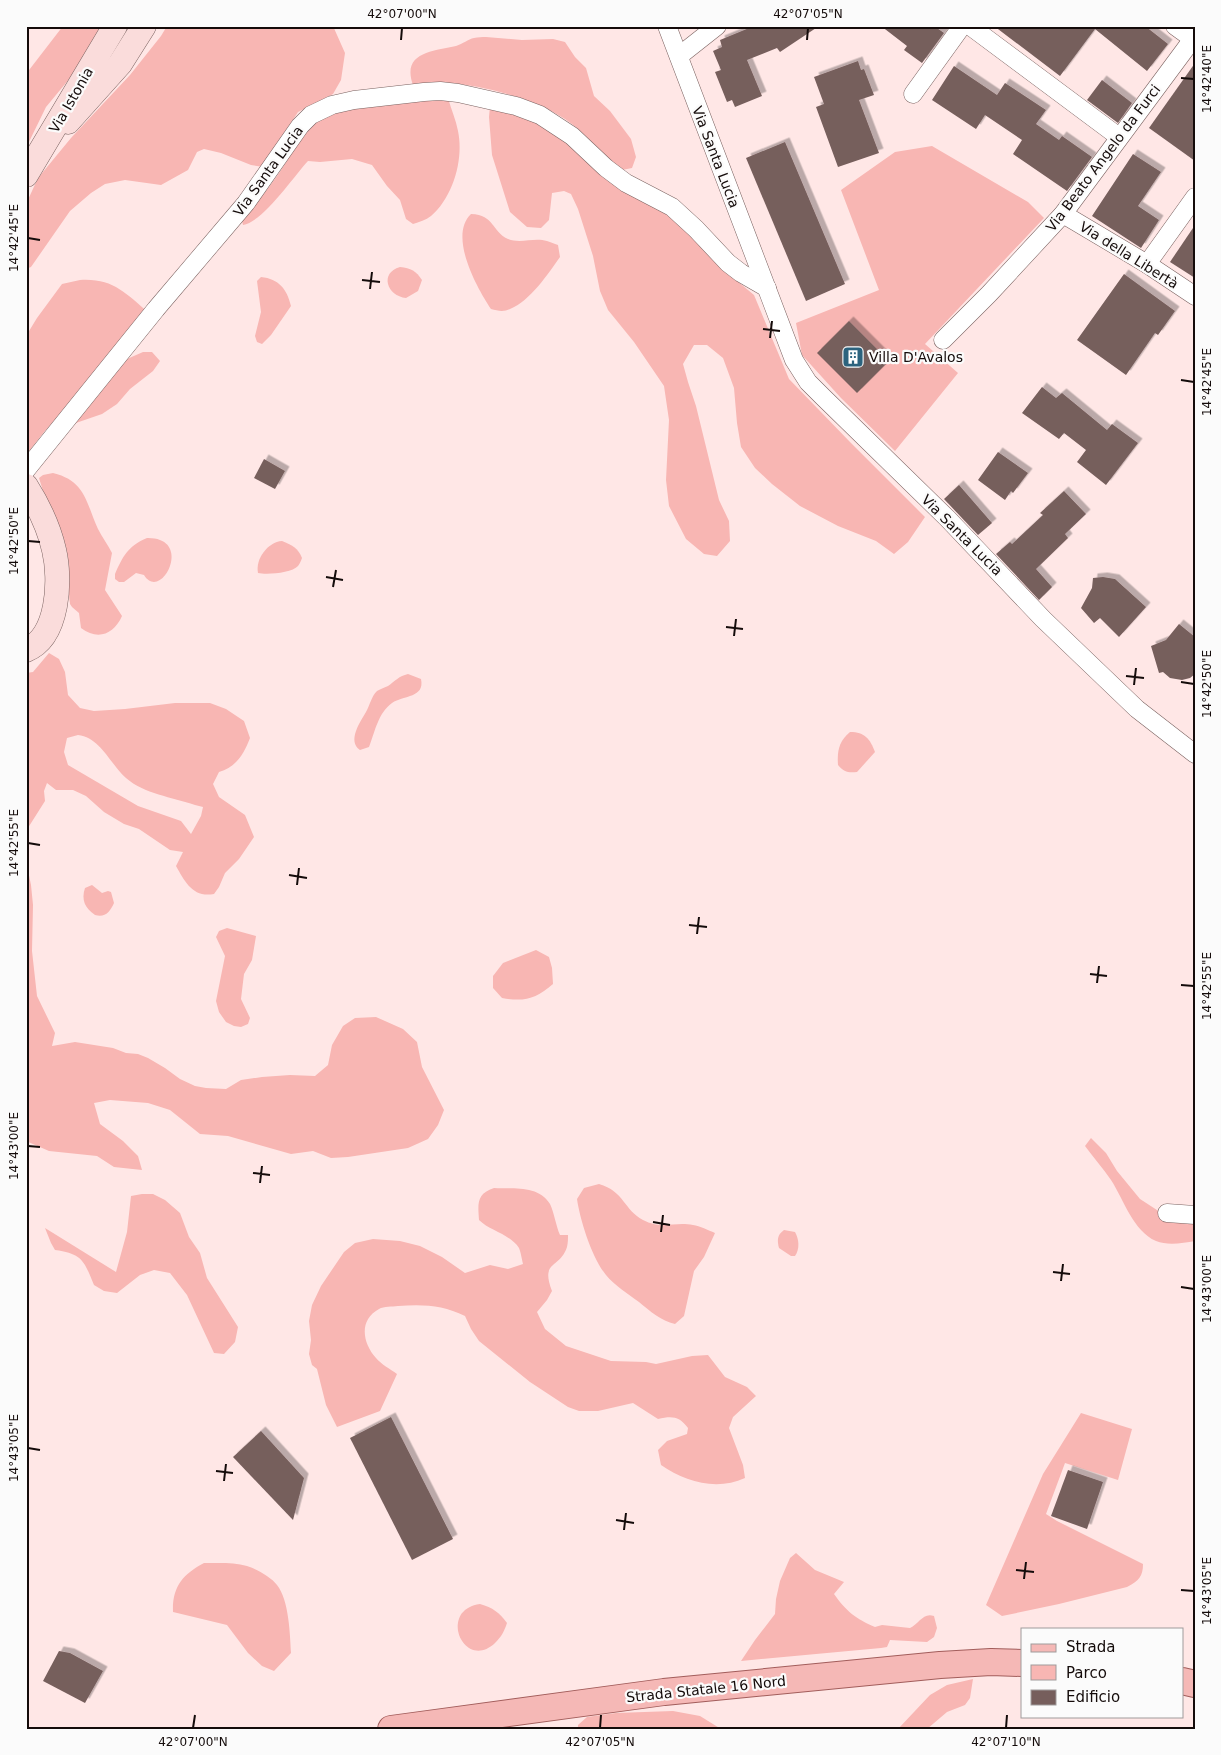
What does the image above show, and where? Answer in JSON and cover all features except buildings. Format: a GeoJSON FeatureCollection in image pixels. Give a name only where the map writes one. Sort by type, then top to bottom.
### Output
{"type":"FeatureCollection","features":[{"type":"Feature","properties":{"kind":"main road","name":"Strada Statale 16 Nord"},"geometry":{"type":"LineString","coordinates":[[391,1729],[664,1692],[940,1665],[991,1662],[1021,1663]]}},
{"type":"Feature","properties":{"kind":"street","name":"Via Istonia"},"geometry":{"type":"LineString","coordinates":[[26,174],[43,149],[115,26]]}},
{"type":"Feature","properties":{"kind":"street"},"geometry":{"type":"LineString","coordinates":[[43,149],[120,64],[144,26]]}},
{"type":"Feature","properties":{"kind":"street","name":"Via Santa Lucia"},"geometry":{"type":"LineString","coordinates":[[668,26],[794,360],[808,382],[842,418],[948,519],[1043,619],[1137,709],[1195,754]]}},
{"type":"Feature","properties":{"kind":"street"},"geometry":{"type":"LineString","coordinates":[[679,56],[717,26]]}},
{"type":"Feature","properties":{"kind":"street"},"geometry":{"type":"LineString","coordinates":[[913,94],[962,26]]}},
{"type":"Feature","properties":{"kind":"street"},"geometry":{"type":"LineString","coordinates":[[970,26],[1119,137]]}},
{"type":"Feature","properties":{"kind":"street"},"geometry":{"type":"LineString","coordinates":[[1175,26],[1194,38]]}},
{"type":"Feature","properties":{"kind":"street","name":"Via Beato Angelo da Furci"},"geometry":{"type":"LineString","coordinates":[[943,340],[989,294],[1063,214],[1194,38]]}},
{"type":"Feature","properties":{"kind":"street","name":"Via Santa Lucia"},"geometry":{"type":"LineString","coordinates":[[26,470],[150,317],[246,203],[300,126],[311,115],[332,105],[354,100],[440,91],[493,100],[540,115],[572,136],[606,168],[626,183],[672,207],[728,263],[767,288]]}},
{"type":"Feature","properties":{"kind":"street"},"geometry":{"type":"LineString","coordinates":[[1147,264],[1195,196]]}},
{"type":"Feature","properties":{"kind":"street","name":"Via della Libertà"},"geometry":{"type":"LineString","coordinates":[[1063,214],[1147,264],[1195,296]]}},
{"type":"Feature","properties":{"kind":"street"},"geometry":{"type":"LineString","coordinates":[[26,486],[45,523],[54,551],[57,583],[55,608],[47,632],[39,642],[26,650]]}},
{"type":"Feature","properties":{"kind":"street"},"geometry":{"type":"LineString","coordinates":[[1167,1213],[1195,1215]]}},
{"type":"Feature","properties":{"kind":"green space"},"geometry":{"type":"Polygon","coordinates":[[[63,26],[108,26],[75,72],[46,107],[26,148],[26,74],[63,26]]]}},
{"type":"Feature","properties":{"kind":"green space"},"geometry":{"type":"Polygon","coordinates":[[[167,26],[333,26],[345,53],[341,80],[333,94],[298,112],[263,167],[251,165],[221,153],[204,149],[197,152],[188,170],[161,185],[125,180],[105,184],[70,211],[31,267],[26,269],[26,204],[38,178],[71,138],[130,75],[167,26]]]}},
{"type":"Feature","properties":{"kind":"green space"},"geometry":{"type":"Polygon","coordinates":[[[478,37],[522,40],[553,39],[565,42],[575,57],[586,68],[594,96],[610,111],[631,139],[636,157],[632,168],[622,170],[565,119],[524,99],[461,84],[413,85],[410,74],[412,66],[416,59],[422,55],[456,46],[478,37]]]}},
{"type":"Feature","properties":{"kind":"green space"},"geometry":{"type":"Polygon","coordinates":[[[448,98],[458,131],[458,165],[451,188],[445,199],[429,217],[413,224],[406,219],[400,200],[372,165],[352,159],[320,162],[308,161],[278,198],[260,216],[243,225],[242,221],[280,171],[302,134],[314,123],[330,114],[369,104],[448,98]]]}},
{"type":"Feature","properties":{"kind":"green space"},"geometry":{"type":"Polygon","coordinates":[[[490,106],[522,115],[552,129],[611,183],[668,212],[718,265],[754,295],[789,379],[925,517],[908,542],[894,554],[876,541],[838,526],[800,506],[755,468],[741,447],[734,388],[723,358],[707,345],[694,345],[683,364],[696,406],[719,500],[729,521],[730,541],[717,556],[704,554],[686,539],[669,506],[666,480],[669,420],[664,386],[634,342],[608,310],[600,291],[593,256],[578,209],[571,194],[564,191],[552,193],[549,220],[541,228],[527,227],[510,212],[492,155],[490,106]]]}},
{"type":"Feature","properties":{"kind":"green space"},"geometry":{"type":"Polygon","coordinates":[[[932,146],[1028,202],[1044,218],[925,344],[958,373],[895,451],[841,398],[802,355],[796,323],[879,290],[841,190],[895,152],[932,146]]]}},
{"type":"Feature","properties":{"kind":"green space"},"geometry":{"type":"Polygon","coordinates":[[[471,214],[485,217],[498,232],[508,239],[518,241],[542,240],[558,245],[560,257],[544,279],[525,300],[508,310],[491,309],[472,276],[467,262],[462,235],[465,224],[471,214]]]}},
{"type":"Feature","properties":{"kind":"green space"},"geometry":{"type":"Polygon","coordinates":[[[400,267],[413,271],[422,280],[418,291],[406,298],[394,293],[388,284],[389,274],[400,267]]]}},
{"type":"Feature","properties":{"kind":"green space"},"geometry":{"type":"Polygon","coordinates":[[[261,277],[273,280],[281,286],[291,306],[271,335],[262,344],[257,342],[255,336],[261,312],[257,281],[261,277]]]}},
{"type":"Feature","properties":{"kind":"green space"},"geometry":{"type":"Polygon","coordinates":[[[80,280],[101,281],[110,284],[125,293],[148,312],[26,455],[26,336],[62,284],[80,280]]]}},
{"type":"Feature","properties":{"kind":"green space"},"geometry":{"type":"Polygon","coordinates":[[[143,352],[152,352],[160,361],[153,371],[130,389],[117,404],[102,414],[73,424],[127,359],[143,352]]]}},
{"type":"Feature","properties":{"kind":"green space"},"geometry":{"type":"Polygon","coordinates":[[[53,473],[72,481],[79,487],[98,529],[112,553],[105,590],[122,616],[115,627],[105,634],[93,634],[81,628],[79,613],[70,604],[65,562],[39,478],[53,473]]]}},
{"type":"Feature","properties":{"kind":"green space"},"geometry":{"type":"Polygon","coordinates":[[[147,538],[161,540],[169,547],[172,557],[170,567],[165,575],[158,581],[151,581],[144,575],[136,573],[124,582],[119,582],[115,579],[115,574],[124,557],[135,544],[147,538]]]}},
{"type":"Feature","properties":{"kind":"green space"},"geometry":{"type":"Polygon","coordinates":[[[282,541],[299,552],[302,558],[298,566],[279,573],[258,573],[259,562],[267,548],[272,544],[282,541]]]}},
{"type":"Feature","properties":{"kind":"green space"},"geometry":{"type":"Polygon","coordinates":[[[49,653],[59,659],[65,672],[68,695],[80,708],[94,711],[175,703],[210,703],[226,709],[244,721],[250,738],[245,749],[235,763],[219,772],[213,784],[219,797],[245,815],[254,837],[239,859],[225,873],[214,894],[200,894],[186,883],[176,866],[183,852],[170,850],[139,829],[124,824],[104,812],[86,796],[73,790],[56,790],[47,783],[44,791],[45,801],[26,831],[26,673],[33,672],[49,653]],[[78,735],[67,738],[64,752],[68,765],[138,806],[181,821],[191,834],[201,816],[203,807],[141,788],[126,778],[105,752],[86,737],[78,735]]]}},
{"type":"Feature","properties":{"kind":"green space"},"geometry":{"type":"Polygon","coordinates":[[[408,674],[421,679],[420,690],[417,693],[397,700],[387,707],[378,723],[369,747],[360,750],[355,742],[356,731],[373,696],[377,691],[408,674]]]}},
{"type":"Feature","properties":{"kind":"green space"},"geometry":{"type":"Polygon","coordinates":[[[850,732],[860,733],[866,737],[875,752],[857,772],[846,772],[838,765],[840,747],[843,739],[850,732]]]}},
{"type":"Feature","properties":{"kind":"green space"},"geometry":{"type":"Polygon","coordinates":[[[26,861],[33,905],[32,951],[37,996],[55,1033],[52,1046],[75,1042],[138,1054],[195,1086],[226,1089],[241,1080],[290,1075],[315,1076],[328,1065],[332,1045],[343,1026],[355,1018],[376,1017],[403,1029],[417,1042],[422,1067],[444,1110],[438,1125],[428,1139],[408,1148],[331,1158],[313,1151],[291,1154],[228,1136],[200,1134],[170,1110],[148,1103],[110,1100],[94,1103],[100,1124],[123,1141],[138,1156],[142,1170],[114,1167],[97,1156],[49,1151],[26,1141],[26,861]]]}},
{"type":"Feature","properties":{"kind":"green space"},"geometry":{"type":"Polygon","coordinates":[[[92,885],[102,893],[111,892],[114,903],[109,912],[104,915],[95,915],[85,903],[83,896],[85,888],[92,885]]]}},
{"type":"Feature","properties":{"kind":"green space"},"geometry":{"type":"Polygon","coordinates":[[[227,928],[256,936],[252,960],[244,974],[241,999],[250,1018],[248,1024],[241,1027],[226,1022],[219,1012],[216,1001],[225,956],[216,937],[219,931],[227,928]]]}},
{"type":"Feature","properties":{"kind":"green space"},"geometry":{"type":"Polygon","coordinates":[[[536,950],[549,957],[553,984],[541,993],[529,998],[517,1000],[502,998],[493,988],[493,976],[503,963],[536,950]]]}},
{"type":"Feature","properties":{"kind":"green space"},"geometry":{"type":"Polygon","coordinates":[[[1091,1138],[1106,1153],[1117,1171],[1140,1199],[1160,1212],[1195,1219],[1195,1241],[1176,1244],[1161,1243],[1141,1230],[1135,1223],[1111,1180],[1085,1146],[1091,1138]]]}},
{"type":"Feature","properties":{"kind":"green space"},"geometry":{"type":"Polygon","coordinates":[[[599,1184],[614,1191],[637,1216],[650,1223],[693,1225],[715,1233],[704,1257],[694,1271],[684,1316],[675,1324],[665,1321],[617,1286],[606,1275],[596,1259],[584,1228],[577,1199],[584,1188],[599,1184]]]}},
{"type":"Feature","properties":{"kind":"green space"},"geometry":{"type":"Polygon","coordinates":[[[494,1188],[525,1189],[539,1194],[550,1204],[560,1235],[568,1235],[564,1254],[552,1266],[548,1274],[552,1291],[537,1312],[545,1329],[566,1346],[611,1361],[656,1364],[692,1356],[708,1355],[725,1377],[747,1387],[756,1396],[733,1417],[729,1428],[743,1465],[745,1478],[723,1484],[712,1484],[691,1480],[670,1471],[661,1465],[658,1450],[667,1441],[687,1434],[688,1428],[681,1421],[671,1417],[658,1419],[633,1403],[598,1411],[579,1411],[568,1407],[530,1382],[479,1341],[465,1316],[433,1306],[383,1307],[368,1319],[365,1332],[371,1352],[378,1360],[397,1374],[380,1411],[337,1427],[326,1405],[317,1369],[312,1365],[309,1354],[311,1340],[309,1321],[312,1305],[321,1286],[344,1252],[355,1243],[373,1239],[400,1241],[420,1246],[442,1257],[465,1273],[490,1265],[508,1269],[523,1264],[519,1248],[511,1239],[479,1220],[479,1200],[484,1193],[494,1188]]]}},
{"type":"Feature","properties":{"kind":"green space"},"geometry":{"type":"Polygon","coordinates":[[[153,1194],[165,1200],[180,1213],[189,1237],[200,1253],[207,1278],[238,1327],[235,1342],[224,1354],[214,1353],[187,1295],[170,1273],[154,1270],[140,1275],[117,1293],[104,1291],[94,1285],[85,1264],[81,1260],[72,1254],[55,1250],[51,1243],[45,1228],[116,1272],[127,1232],[131,1196],[153,1194]]]}},
{"type":"Feature","properties":{"kind":"green space"},"geometry":{"type":"Polygon","coordinates":[[[784,1230],[795,1232],[798,1247],[795,1256],[791,1256],[779,1248],[778,1238],[784,1230]]]}},
{"type":"Feature","properties":{"kind":"green space"},"geometry":{"type":"Polygon","coordinates":[[[1081,1413],[1132,1429],[1118,1480],[1065,1463],[1046,1514],[1143,1564],[1141,1575],[1135,1583],[1127,1587],[1002,1616],[986,1605],[1043,1474],[1081,1413]]]}},
{"type":"Feature","properties":{"kind":"green space"},"geometry":{"type":"Polygon","coordinates":[[[796,1553],[815,1570],[844,1582],[834,1594],[847,1610],[862,1621],[875,1627],[882,1625],[910,1628],[924,1617],[930,1615],[934,1616],[937,1628],[934,1637],[927,1642],[890,1640],[887,1647],[881,1648],[741,1661],[775,1614],[780,1581],[790,1558],[796,1553]]]}},
{"type":"Feature","properties":{"kind":"green space"},"geometry":{"type":"Polygon","coordinates":[[[204,1563],[231,1563],[247,1566],[271,1579],[281,1591],[286,1608],[291,1653],[274,1671],[262,1666],[248,1653],[227,1625],[173,1612],[174,1595],[180,1582],[190,1572],[204,1563]]]}},
{"type":"Feature","properties":{"kind":"green space"},"geometry":{"type":"Polygon","coordinates":[[[480,1604],[495,1611],[507,1623],[495,1643],[484,1650],[474,1650],[465,1645],[460,1637],[458,1627],[460,1617],[467,1609],[480,1604]]]}},
{"type":"Feature","properties":{"kind":"green space"},"geometry":{"type":"Polygon","coordinates":[[[973,1679],[970,1698],[965,1705],[947,1712],[927,1729],[898,1729],[930,1695],[947,1685],[973,1679]]]}},
{"type":"Feature","properties":{"kind":"green space"},"geometry":{"type":"Polygon","coordinates":[[[673,1711],[700,1716],[721,1729],[578,1729],[578,1725],[587,1717],[616,1713],[673,1711]]]}},
{"type":"Feature","properties":{"kind":"place","name":"Villa D'Avalos"},"geometry":{"type":"Point","coordinates":[853,357]}}]}
